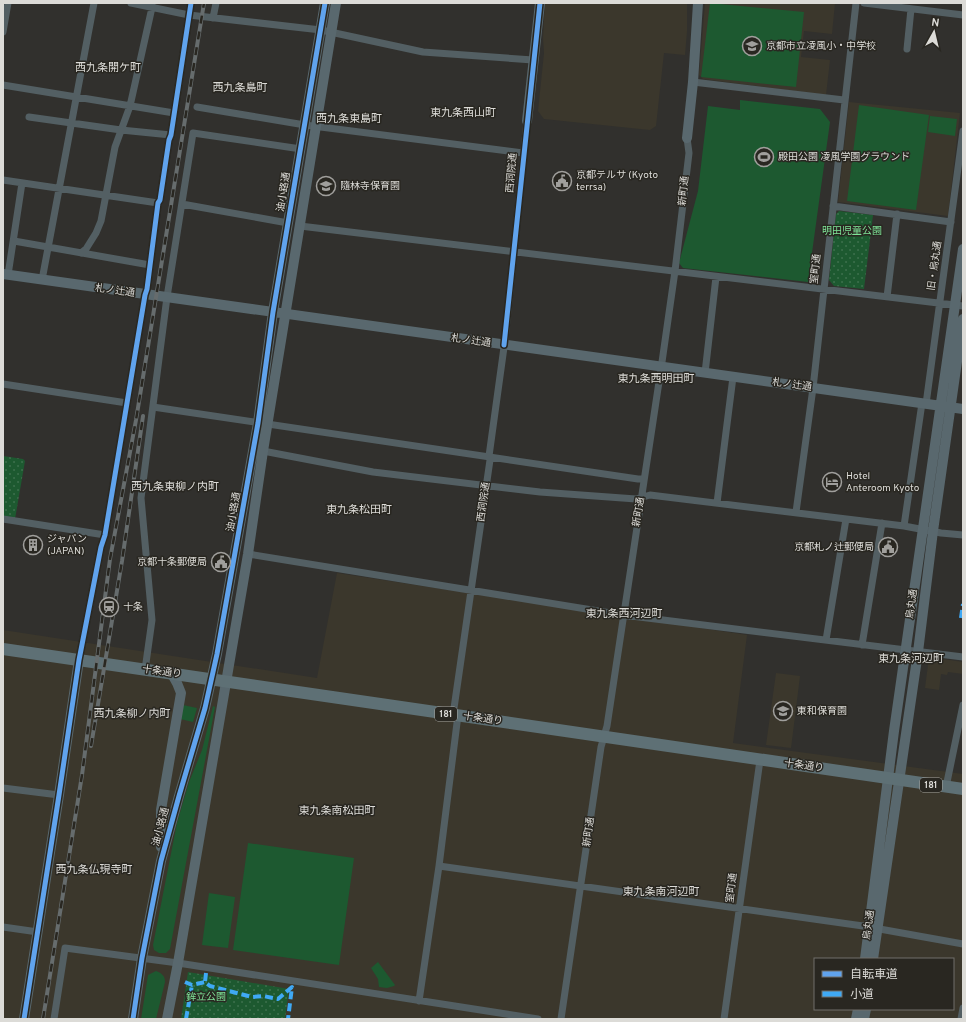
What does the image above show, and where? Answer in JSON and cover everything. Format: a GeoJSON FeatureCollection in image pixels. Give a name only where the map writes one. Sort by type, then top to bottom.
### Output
{"type":"FeatureCollection","features":[{"type":"Feature","properties":{"kind":"main road","name":"十条通り"},"geometry":{"type":"LineString","coordinates":[[3,649],[963,789]]}},
{"type":"Feature","properties":{"kind":"street"},"geometry":{"type":"LineString","coordinates":[[3,32],[8,3]]}},
{"type":"Feature","properties":{"kind":"street"},"geometry":{"type":"LineString","coordinates":[[42,280],[94,3]]}},
{"type":"Feature","properties":{"kind":"street"},"geometry":{"type":"LineString","coordinates":[[131,3],[152,5],[189,15],[321,30],[423,52],[533,60]]}},
{"type":"Feature","properties":{"kind":"street"},"geometry":{"type":"LineString","coordinates":[[24,1019],[79,660],[101,547],[105,535],[144,295],[147,289],[158,203],[160,200],[171,135],[191,3]]}},
{"type":"Feature","properties":{"kind":"street"},"geometry":{"type":"LineString","coordinates":[[213,18],[216,3]]}},
{"type":"Feature","properties":{"kind":"street","name":"油小路通"},"geometry":{"type":"LineString","coordinates":[[167,1016],[178,963],[248,554],[263,451],[263,424],[273,312],[325,3]]}},
{"type":"Feature","properties":{"kind":"street","name":"油小路通"},"geometry":{"type":"LineString","coordinates":[[133,1019],[142,958],[161,861],[206,708],[236,554],[286,314],[336,3]]}},
{"type":"Feature","properties":{"kind":"street","name":"西洞院通"},"geometry":{"type":"LineString","coordinates":[[419,1001],[439,866],[456,715],[504,345],[523,152],[540,3]]}},
{"type":"Feature","properties":{"kind":"street","name":"新町通"},"geometry":{"type":"LineString","coordinates":[[561,1019],[675,272],[689,153],[687,138],[693,82],[698,3]]}},
{"type":"Feature","properties":{"kind":"street","name":"室町通"},"geometry":{"type":"LineString","coordinates":[[796,512],[813,388],[856,3]]}},
{"type":"Feature","properties":{"kind":"street"},"geometry":{"type":"LineString","coordinates":[[864,3],[963,15]]}},
{"type":"Feature","properties":{"kind":"street"},"geometry":{"type":"LineString","coordinates":[[81,253],[86,249],[96,233],[101,221],[115,146],[130,106],[152,5]]}},
{"type":"Feature","properties":{"kind":"street"},"geometry":{"type":"LineString","coordinates":[[907,49],[911,9]]}},
{"type":"Feature","properties":{"kind":"street"},"geometry":{"type":"LineString","coordinates":[[693,82],[844,100]]}},
{"type":"Feature","properties":{"kind":"street"},"geometry":{"type":"LineString","coordinates":[[3,85],[174,113]]}},
{"type":"Feature","properties":{"kind":"street"},"geometry":{"type":"LineString","coordinates":[[197,107],[316,127],[523,152]]}},
{"type":"Feature","properties":{"kind":"street"},"geometry":{"type":"LineString","coordinates":[[29,117],[121,130],[171,135]]}},
{"type":"Feature","properties":{"kind":"street","name":"旧・烏丸通"},"geometry":{"type":"LineString","coordinates":[[904,526],[939,304],[963,131]]}},
{"type":"Feature","properties":{"kind":"street"},"geometry":{"type":"LineString","coordinates":[[145,670],[152,620],[141,498],[167,297],[193,133],[301,149]]}},
{"type":"Feature","properties":{"kind":"street"},"geometry":{"type":"LineString","coordinates":[[3,180],[158,203]]}},
{"type":"Feature","properties":{"kind":"street"},"geometry":{"type":"LineString","coordinates":[[6,275],[14,241],[22,183]]}},
{"type":"Feature","properties":{"kind":"street"},"geometry":{"type":"LineString","coordinates":[[182,204],[288,224]]}},
{"type":"Feature","properties":{"kind":"street"},"geometry":{"type":"LineString","coordinates":[[833,206],[951,222]]}},
{"type":"Feature","properties":{"kind":"street"},"geometry":{"type":"LineString","coordinates":[[887,298],[897,214]]}},
{"type":"Feature","properties":{"kind":"street"},"geometry":{"type":"LineString","coordinates":[[300,226],[959,306]]}},
{"type":"Feature","properties":{"kind":"street"},"geometry":{"type":"LineString","coordinates":[[14,241],[150,265]]}},
{"type":"Feature","properties":{"kind":"street","name":"烏丸通"},"geometry":{"type":"LineString","coordinates":[[865,958],[873,928],[894,779],[918,652],[940,406],[959,306],[963,249]]}},
{"type":"Feature","properties":{"kind":"street","name":"札ノ辻通"},"geometry":{"type":"LineString","coordinates":[[6,275],[963,409]]}},
{"type":"Feature","properties":{"kind":"street"},"geometry":{"type":"LineString","coordinates":[[705,373],[716,277]]}},
{"type":"Feature","properties":{"kind":"street","name":"烏丸通"},"geometry":{"type":"LineString","coordinates":[[894,779],[905,650],[951,407],[963,319]]}},
{"type":"Feature","properties":{"kind":"street"},"geometry":{"type":"LineString","coordinates":[[717,503],[733,377]]}},
{"type":"Feature","properties":{"kind":"street"},"geometry":{"type":"LineString","coordinates":[[3,384],[127,403]]}},
{"type":"Feature","properties":{"kind":"street"},"geometry":{"type":"LineString","coordinates":[[152,407],[644,479]]}},
{"type":"Feature","properties":{"kind":"street"},"geometry":{"type":"LineString","coordinates":[[263,451],[365,470],[442,481],[591,497],[636,499],[650,495],[796,512],[963,535]]}},
{"type":"Feature","properties":{"kind":"street"},"geometry":{"type":"LineString","coordinates":[[3,519],[105,535]]}},
{"type":"Feature","properties":{"kind":"street"},"geometry":{"type":"LineString","coordinates":[[826,640],[846,519]]}},
{"type":"Feature","properties":{"kind":"street"},"geometry":{"type":"LineString","coordinates":[[862,645],[882,523]]}},
{"type":"Feature","properties":{"kind":"street"},"geometry":{"type":"LineString","coordinates":[[248,554],[623,615],[963,657]]}},
{"type":"Feature","properties":{"kind":"street"},"geometry":{"type":"LineString","coordinates":[[161,861],[161,810],[181,693],[172,674]]}},
{"type":"Feature","properties":{"kind":"street"},"geometry":{"type":"LineString","coordinates":[[946,787],[963,705]]}},
{"type":"Feature","properties":{"kind":"street","name":"室町通"},"geometry":{"type":"LineString","coordinates":[[724,1019],[760,760]]}},
{"type":"Feature","properties":{"kind":"street"},"geometry":{"type":"LineString","coordinates":[[3,788],[59,795]]}},
{"type":"Feature","properties":{"kind":"street"},"geometry":{"type":"LineString","coordinates":[[439,866],[740,908],[873,928],[963,944]]}},
{"type":"Feature","properties":{"kind":"street"},"geometry":{"type":"LineString","coordinates":[[3,927],[38,932]]}},
{"type":"Feature","properties":{"kind":"street","name":"烏丸通"},"geometry":{"type":"LineString","coordinates":[[873,928],[873,958]]}},
{"type":"Feature","properties":{"kind":"street"},"geometry":{"type":"LineString","coordinates":[[54,1019],[66,948],[178,963],[538,1019]]}},
{"type":"Feature","properties":{"kind":"street"},"geometry":{"type":"LineString","coordinates":[[961,1019],[963,1008]]}},
{"type":"Feature","properties":{"kind":"shaded area"},"geometry":{"type":"Polygon","coordinates":[[[545,3],[687,3],[685,55],[664,53],[656,126],[650,130],[544,119],[538,111],[544,53],[543,38],[545,3]]]}},
{"type":"Feature","properties":{"kind":"shaded area","name":"京都市立凌風小・中学校"},"geometry":{"type":"Polygon","coordinates":[[[705,3],[835,3],[832,34],[804,31],[801,57],[830,60],[826,95],[703,79],[699,75],[705,3]]]}},
{"type":"Feature","properties":{"kind":"shaded area"},"geometry":{"type":"Polygon","coordinates":[[[849,102],[960,113],[948,216],[838,202],[849,102]]]}},
{"type":"Feature","properties":{"kind":"shaded area"},"geometry":{"type":"Polygon","coordinates":[[[337,573],[747,635],[733,743],[963,774],[963,1019],[3,1019],[3,630],[317,678],[337,573]]]}},
{"type":"Feature","properties":{"kind":"shaded area"},"geometry":{"type":"Polygon","coordinates":[[[929,657],[963,662],[963,674],[948,672],[947,675],[941,674],[939,690],[925,688],[929,657]]]}},
{"type":"Feature","properties":{"kind":"shaded area","name":"東和保育園"},"geometry":{"type":"Polygon","coordinates":[[[776,673],[800,676],[791,748],[766,745],[776,673]]]}},
{"type":"Feature","properties":{"kind":"green space","name":"京都市立凌風小・中学校"},"geometry":{"type":"Polygon","coordinates":[[[710,3],[804,12],[796,87],[701,77],[710,3]]]}},
{"type":"Feature","properties":{"kind":"green space","name":"殿田公園 凌風学園グラウンド"},"geometry":{"type":"Polygon","coordinates":[[[740,100],[820,109],[830,122],[808,282],[683,268],[679,263],[698,191],[708,106],[740,110],[740,100]]]}},
{"type":"Feature","properties":{"kind":"green space"},"geometry":{"type":"Polygon","coordinates":[[[859,105],[929,115],[916,210],[847,201],[859,105]]]}},
{"type":"Feature","properties":{"kind":"green space"},"geometry":{"type":"Polygon","coordinates":[[[930,116],[957,119],[955,136],[928,132],[930,116]]]}},
{"type":"Feature","properties":{"kind":"green space","name":"明田児童公園"},"geometry":{"type":"Polygon","coordinates":[[[839,211],[873,215],[864,289],[834,286],[829,280],[836,214],[839,211]]]}},
{"type":"Feature","properties":{"kind":"green space"},"geometry":{"type":"Polygon","coordinates":[[[3,456],[23,459],[25,461],[15,519],[3,517],[3,456]]]}},
{"type":"Feature","properties":{"kind":"green space"},"geometry":{"type":"Polygon","coordinates":[[[183,705],[197,708],[193,722],[180,719],[183,705]]]}},
{"type":"Feature","properties":{"kind":"green space"},"geometry":{"type":"Polygon","coordinates":[[[213,706],[215,707],[170,949],[166,953],[159,953],[154,950],[153,945],[177,823],[189,782],[202,750],[213,706]]]}},
{"type":"Feature","properties":{"kind":"green space"},"geometry":{"type":"Polygon","coordinates":[[[248,843],[354,858],[339,965],[233,950],[248,843]]]}},
{"type":"Feature","properties":{"kind":"green space"},"geometry":{"type":"Polygon","coordinates":[[[209,893],[235,897],[228,948],[202,945],[209,893]]]}},
{"type":"Feature","properties":{"kind":"green space"},"geometry":{"type":"Polygon","coordinates":[[[378,962],[395,985],[394,986],[387,988],[379,987],[378,979],[371,968],[378,962]]]}},
{"type":"Feature","properties":{"kind":"green space"},"geometry":{"type":"Polygon","coordinates":[[[156,971],[162,975],[165,982],[156,1019],[141,1019],[148,975],[156,971]]]}},
{"type":"Feature","properties":{"kind":"green space","name":"鉾立公園"},"geometry":{"type":"Polygon","coordinates":[[[188,972],[289,989],[285,1019],[181,1019],[188,972]]]}},
{"type":"Feature","properties":{"kind":"railway"},"geometry":{"type":"LineString","coordinates":[[43,1019],[82,775],[110,559],[136,420],[204,3]]}},
{"type":"Feature","properties":{"kind":"railway"},"geometry":{"type":"LineString","coordinates":[[91,746],[122,561],[143,416]]}},
{"type":"Feature","properties":{"kind":"marked path"},"geometry":{"type":"LineString","coordinates":[[961,618],[963,604]]}},
{"type":"Feature","properties":{"kind":"marked path"},"geometry":{"type":"LineString","coordinates":[[206,973],[205,982],[210,986],[252,997],[263,996],[278,999],[292,987],[288,1019]]}},
{"type":"Feature","properties":{"kind":"marked path"},"geometry":{"type":"LineString","coordinates":[[185,982],[192,985],[205,982]]}},
{"type":"Feature","properties":{"kind":"marked path"},"geometry":{"type":"LineString","coordinates":[[186,1019],[192,985]]}},
{"type":"Feature","properties":{"kind":"cycle path"},"geometry":{"type":"LineString","coordinates":[[24,1019],[79,660],[101,547],[105,535],[147,289],[158,203],[160,200],[171,135],[191,3]]}},
{"type":"Feature","properties":{"kind":"cycle path"},"geometry":{"type":"LineString","coordinates":[[133,1019],[142,958],[161,861],[205,708],[217,654],[258,423],[273,312],[325,3]]}},
{"type":"Feature","properties":{"kind":"cycle path"},"geometry":{"type":"LineString","coordinates":[[504,345],[540,3]]}},
{"type":"Feature","properties":{"kind":"place","name":"京都市立凌風小・中学校"},"geometry":{"type":"Point","coordinates":[752,46]}},
{"type":"Feature","properties":{"kind":"place","name":"殿田公園 凌風学園グラウンド"},"geometry":{"type":"Point","coordinates":[764,157]}},
{"type":"Feature","properties":{"kind":"place","name":"京都テルサ (Kyoto terrsa)"},"geometry":{"type":"Point","coordinates":[562,181]}},
{"type":"Feature","properties":{"kind":"place","name":"隨林寺保育園"},"geometry":{"type":"Point","coordinates":[326,186]}},
{"type":"Feature","properties":{"kind":"place","name":"Hotel Anteroom Kyoto"},"geometry":{"type":"Point","coordinates":[832,482]}},
{"type":"Feature","properties":{"kind":"place","name":"ジャパン (JAPAN)"},"geometry":{"type":"Point","coordinates":[33,545]}},
{"type":"Feature","properties":{"kind":"place","name":"京都札ノ辻郵便局"},"geometry":{"type":"Point","coordinates":[888,547]}},
{"type":"Feature","properties":{"kind":"place","name":"京都十条郵便局"},"geometry":{"type":"Point","coordinates":[221,562]}},
{"type":"Feature","properties":{"kind":"place","name":"十条"},"geometry":{"type":"Point","coordinates":[109,607]}},
{"type":"Feature","properties":{"kind":"place","name":"東和保育園"},"geometry":{"type":"Point","coordinates":[783,711]}},
{"type":"Feature","properties":{"kind":"district","name":"西九条開ケ町"},"geometry":{"type":"Point","coordinates":[108,68]}},
{"type":"Feature","properties":{"kind":"district","name":"西九条島町"},"geometry":{"type":"Point","coordinates":[240,88]}},
{"type":"Feature","properties":{"kind":"district","name":"東九条西山町"},"geometry":{"type":"Point","coordinates":[463,113]}},
{"type":"Feature","properties":{"kind":"district","name":"西九条東島町"},"geometry":{"type":"Point","coordinates":[349,119]}},
{"type":"Feature","properties":{"kind":"district","name":"東九条西明田町"},"geometry":{"type":"Point","coordinates":[656,379]}},
{"type":"Feature","properties":{"kind":"district","name":"西九条東柳ノ内町"},"geometry":{"type":"Point","coordinates":[175,487]}},
{"type":"Feature","properties":{"kind":"district","name":"東九条松田町"},"geometry":{"type":"Point","coordinates":[359,510]}},
{"type":"Feature","properties":{"kind":"district","name":"東九条西河辺町"},"geometry":{"type":"Point","coordinates":[624,614]}},
{"type":"Feature","properties":{"kind":"district","name":"東九条河辺町"},"geometry":{"type":"Point","coordinates":[911,659]}},
{"type":"Feature","properties":{"kind":"district","name":"西九条柳ノ内町"},"geometry":{"type":"Point","coordinates":[132,714]}},
{"type":"Feature","properties":{"kind":"district","name":"東九条南松田町"},"geometry":{"type":"Point","coordinates":[337,811]}},
{"type":"Feature","properties":{"kind":"district","name":"西九条仏現寺町"},"geometry":{"type":"Point","coordinates":[94,870]}},
{"type":"Feature","properties":{"kind":"district","name":"東九条南河辺町"},"geometry":{"type":"Point","coordinates":[661,892]}}]}
